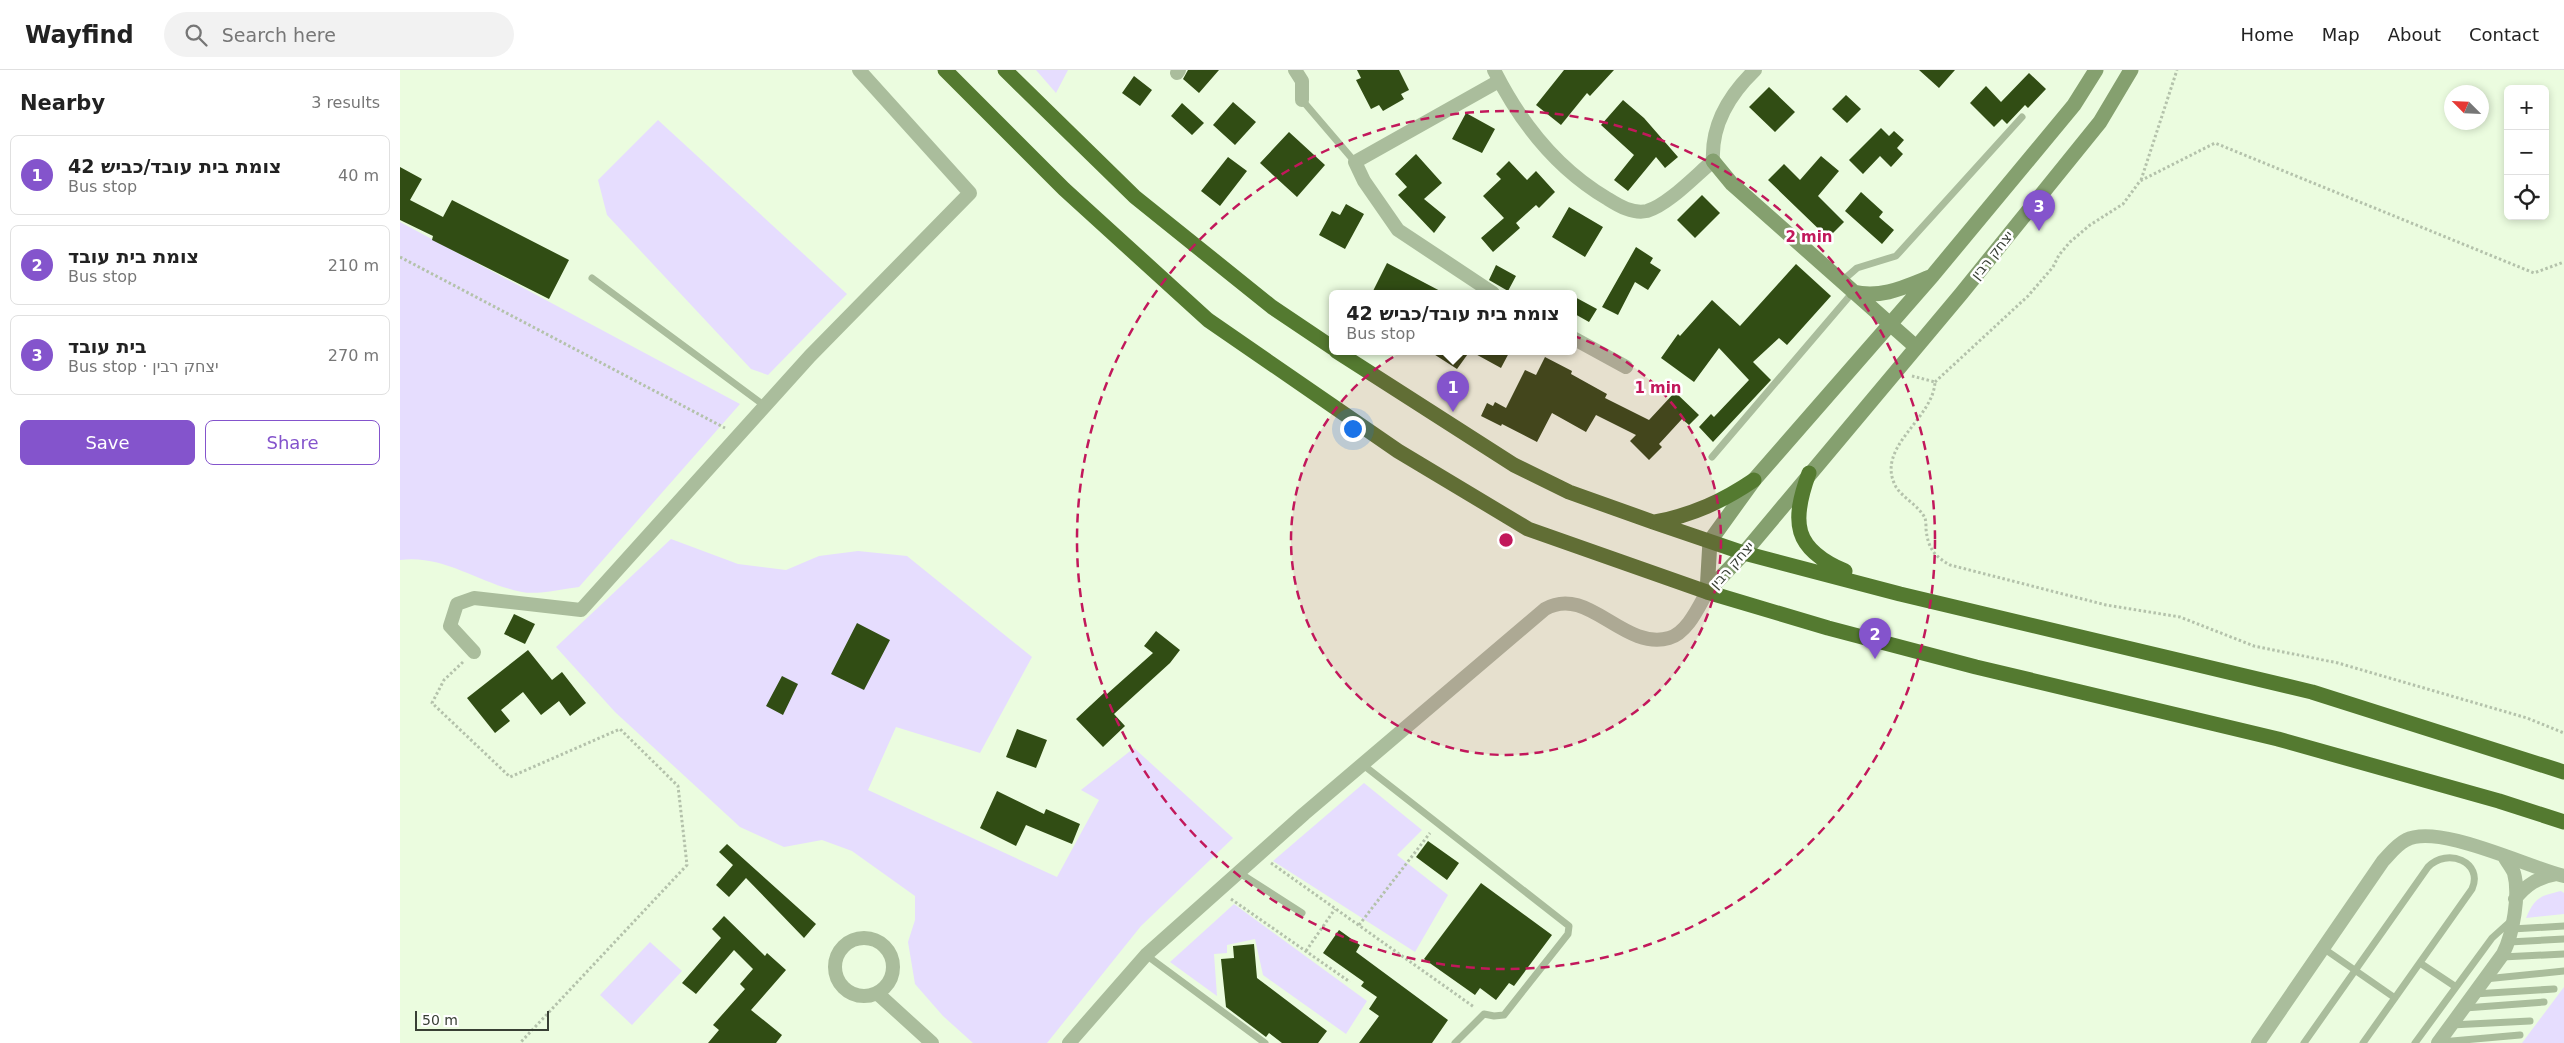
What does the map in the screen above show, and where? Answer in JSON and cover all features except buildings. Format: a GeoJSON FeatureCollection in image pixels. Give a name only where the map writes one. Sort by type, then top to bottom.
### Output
{"type":"FeatureCollection","features":[{"type":"Feature","properties":{"kind":"highway"},"geometry":{"type":"LineString","coordinates":[[945,70],[1064,189],[1208,320],[1398,452],[1528,529],[1707,592],[1828,628],[1976,667],[2278,739],[2499,801],[2564,822]]}},
{"type":"Feature","properties":{"kind":"highway"},"geometry":{"type":"LineString","coordinates":[[1005,70],[1135,197],[1272,307],[1329,345]]}},
{"type":"Feature","properties":{"kind":"highway"},"geometry":{"type":"LineString","coordinates":[[1342,355],[1514,464],[1569,492],[1654,522],[1744,552],[1900,594],[2312,692],[2564,772]]}},
{"type":"Feature","properties":{"kind":"highway"},"geometry":{"type":"LineString","coordinates":[[1809,473],[1798,507],[1802,537],[1811,550],[1827,564],[1900,594]]}},
{"type":"Feature","properties":{"kind":"highway"},"geometry":{"type":"LineString","coordinates":[[1654,522],[1697,512],[1726,499],[1754,480]]}},
{"type":"Feature","properties":{"kind":"main road"},"geometry":{"type":"LineString","coordinates":[[1710,541],[1754,480],[1933,276],[2074,105],[2096,70]]}},
{"type":"Feature","properties":{"kind":"main road","name":"יצחק רבין"},"geometry":{"type":"LineString","coordinates":[[1707,592],[1744,552],[1916,347],[2100,122],[2131,70]]}},
{"type":"Feature","properties":{"kind":"main road"},"geometry":{"type":"LineString","coordinates":[[1713,160],[1726,179],[1916,347]]}},
{"type":"Feature","properties":{"kind":"main road"},"geometry":{"type":"LineString","coordinates":[[1853,292],[1862,294],[1884,293],[1906,287],[1933,276]]}},
{"type":"Feature","properties":{"kind":"main road","name":"יצחק רבין"},"geometry":{"type":"LineString","coordinates":[[1707,592],[1710,541]]}},
{"type":"Feature","properties":{"kind":"street"},"geometry":{"type":"LineString","coordinates":[[474,652],[450,626],[458,604],[474,598],[580,610],[810,356],[970,193],[859,70]]}},
{"type":"Feature","properties":{"kind":"street"},"geometry":{"type":"LineString","coordinates":[[1296,70],[1302,81],[1302,100]]}},
{"type":"Feature","properties":{"kind":"street"},"geometry":{"type":"LineString","coordinates":[[1488,290],[1398,230],[1364,181],[1355,162],[1496,75],[1524,122],[1556,159],[1595,192],[1626,208],[1644,211],[1654,208],[1713,160],[1713,136],[1718,119],[1739,87],[1755,70]]}},
{"type":"Feature","properties":{"kind":"street"},"geometry":{"type":"LineString","coordinates":[[1577,340],[1626,367]]}},
{"type":"Feature","properties":{"kind":"street"},"geometry":{"type":"LineString","coordinates":[[1069,1043],[1146,955],[1258,854],[1545,608],[1557,602],[1574,603],[1632,634],[1651,638],[1669,638],[1682,629],[1694,616],[1707,592]]}},
{"type":"Feature","properties":{"kind":"street"},"geometry":{"type":"LineString","coordinates":[[2258,1043],[2383,862],[2394,849],[2407,840],[2423,836],[2440,836],[2560,875]]}},
{"type":"Feature","properties":{"kind":"street"},"geometry":{"type":"LineString","coordinates":[[2438,1042],[2500,957],[2511,930],[2516,889],[2514,872],[2504,856]]}},
{"type":"Feature","properties":{"kind":"street"},"geometry":{"type":"LineString","coordinates":[[2515,900],[2524,888],[2536,880],[2560,875]]}},
{"type":"Feature","properties":{"kind":"street"},"geometry":{"type":"LineString","coordinates":[[869,938],[886,948],[891,956],[892,975],[888,984],[877,993],[863,997],[854,995],[839,983],[835,964],[837,955],[851,941],[869,938]]}},
{"type":"Feature","properties":{"kind":"street"},"geometry":{"type":"LineString","coordinates":[[877,993],[932,1043]]}},
{"type":"Feature","properties":{"kind":"lane"},"geometry":{"type":"LineString","coordinates":[[1302,100],[1355,162]]}},
{"type":"Feature","properties":{"kind":"lane"},"geometry":{"type":"LineString","coordinates":[[1842,281],[1857,268],[1896,256],[2022,117]]}},
{"type":"Feature","properties":{"kind":"lane"},"geometry":{"type":"LineString","coordinates":[[592,278],[765,406]]}},
{"type":"Feature","properties":{"kind":"lane"},"geometry":{"type":"LineString","coordinates":[[1712,456],[1853,292]]}},
{"type":"Feature","properties":{"kind":"lane"},"geometry":{"type":"LineString","coordinates":[[1362,764],[1568,926],[1568,934],[1504,1015],[1484,1014],[1454,1043]]}},
{"type":"Feature","properties":{"kind":"lane"},"geometry":{"type":"LineString","coordinates":[[2304,1043],[2428,867],[2440,858],[2448,856],[2458,859],[2474,873],[2476,880],[2363,1043]]}},
{"type":"Feature","properties":{"kind":"lane"},"geometry":{"type":"LineString","coordinates":[[1238,872],[1302,913]]}},
{"type":"Feature","properties":{"kind":"lane"},"geometry":{"type":"LineString","coordinates":[[2415,1043],[2492,938],[2511,930],[2564,926]]}},
{"type":"Feature","properties":{"kind":"lane"},"geometry":{"type":"LineString","coordinates":[[2511,930],[2564,939]]}},
{"type":"Feature","properties":{"kind":"lane"},"geometry":{"type":"LineString","coordinates":[[2323,948],[2395,998]]}},
{"type":"Feature","properties":{"kind":"lane"},"geometry":{"type":"LineString","coordinates":[[2500,957],[2564,954]]}},
{"type":"Feature","properties":{"kind":"lane"},"geometry":{"type":"LineString","coordinates":[[1146,955],[1265,1043]]}},
{"type":"Feature","properties":{"kind":"lane"},"geometry":{"type":"LineString","coordinates":[[2420,963],[2456,988]]}},
{"type":"Feature","properties":{"kind":"lane"},"geometry":{"type":"LineString","coordinates":[[2484,979],[2564,971]]}},
{"type":"Feature","properties":{"kind":"lane"},"geometry":{"type":"LineString","coordinates":[[2474,994],[2554,989]]}},
{"type":"Feature","properties":{"kind":"lane"},"geometry":{"type":"LineString","coordinates":[[2463,1008],[2544,1002]]}},
{"type":"Feature","properties":{"kind":"lane"},"geometry":{"type":"LineString","coordinates":[[2451,1025],[2530,1020]]}},
{"type":"Feature","properties":{"kind":"lane"},"geometry":{"type":"LineString","coordinates":[[2438,1042],[2520,1035]]}},
{"type":"Feature","properties":{"kind":"path"},"geometry":{"type":"LineString","coordinates":[[2177,70],[2140,181],[2123,204],[2090,225],[2070,242],[2059,255],[2053,268],[2028,296],[1935,382],[1934,394],[1928,408],[1894,454],[1890,468],[1896,487],[1925,518],[1927,543],[1936,556],[1950,565],[2106,605],[2180,617],[2254,646],[2338,663],[2527,718],[2564,733]]}},
{"type":"Feature","properties":{"kind":"path"},"geometry":{"type":"LineString","coordinates":[[2140,181],[2216,143],[2534,273],[2564,262]]}},
{"type":"Feature","properties":{"kind":"path"},"geometry":{"type":"LineString","coordinates":[[400,257],[738,436]]}},
{"type":"Feature","properties":{"kind":"path"},"geometry":{"type":"LineString","coordinates":[[1895,371],[1935,382]]}},
{"type":"Feature","properties":{"kind":"path"},"geometry":{"type":"LineString","coordinates":[[474,652],[444,680],[432,703],[510,778],[620,729],[678,786],[687,865],[520,1043]]}},
{"type":"Feature","properties":{"kind":"path"},"geometry":{"type":"LineString","coordinates":[[1359,925],[1438,823]]}},
{"type":"Feature","properties":{"kind":"path"},"geometry":{"type":"LineString","coordinates":[[1258,854],[1484,1014]]}},
{"type":"Feature","properties":{"kind":"path"},"geometry":{"type":"LineString","coordinates":[[1218,890],[1350,982]]}},
{"type":"Feature","properties":{"kind":"path"},"geometry":{"type":"LineString","coordinates":[[1306,951],[1335,909]]}},
{"type":"Feature","properties":{"kind":"shaded area"},"geometry":{"type":"Polygon","coordinates":[[[1036,70],[1068,70],[1056,93],[1036,70]]]}},
{"type":"Feature","properties":{"kind":"shaded area"},"geometry":{"type":"Polygon","coordinates":[[[658,120],[847,294],[768,375],[751,369],[607,215],[598,180],[658,120]]]}},
{"type":"Feature","properties":{"kind":"shaded area"},"geometry":{"type":"Polygon","coordinates":[[[400,222],[740,404],[579,587],[528,593],[491,583],[432,561],[400,560],[400,222]]]}},
{"type":"Feature","properties":{"kind":"shaded area"},"geometry":{"type":"Polygon","coordinates":[[[671,539],[738,564],[786,570],[819,556],[858,551],[907,556],[1032,657],[980,753],[896,727],[868,790],[1057,877],[1099,800],[1081,790],[1134,748],[1233,838],[1141,926],[1047,1043],[973,1043],[943,1016],[915,984],[908,942],[915,920],[915,896],[852,851],[822,840],[784,847],[740,827],[615,712],[556,647],[671,539]]]}},
{"type":"Feature","properties":{"kind":"shaded area"},"geometry":{"type":"Polygon","coordinates":[[[1364,783],[1422,830],[1397,855],[1448,895],[1415,952],[1273,861],[1364,783]]]}},
{"type":"Feature","properties":{"kind":"shaded area"},"geometry":{"type":"Polygon","coordinates":[[[2561,891],[2564,893],[2564,914],[2526,918],[2535,902],[2543,896],[2561,891]]]}},
{"type":"Feature","properties":{"kind":"shaded area"},"geometry":{"type":"Polygon","coordinates":[[[1234,904],[1367,1001],[1346,1034],[1263,975],[1255,939],[1227,945],[1227,953],[1214,954],[1217,996],[1170,962],[1234,904]]]}},
{"type":"Feature","properties":{"kind":"shaded area"},"geometry":{"type":"Polygon","coordinates":[[[650,942],[682,971],[632,1025],[600,995],[650,942]]]}},
{"type":"Feature","properties":{"kind":"shaded area"},"geometry":{"type":"Polygon","coordinates":[[[2564,987],[2564,1043],[2522,1043],[2564,987]]]}},
{"type":"Feature","properties":{"kind":"place","name":"בית עובד"},"geometry":{"type":"Point","coordinates":[2039,231]}},
{"type":"Feature","properties":{"kind":"place","name":"צומת בית עובד/כביש 42"},"geometry":{"type":"Point","coordinates":[1453,412]}},
{"type":"Feature","properties":{"kind":"place","name":"צומת בית עובד"},"geometry":{"type":"Point","coordinates":[1875,659]}}]}
